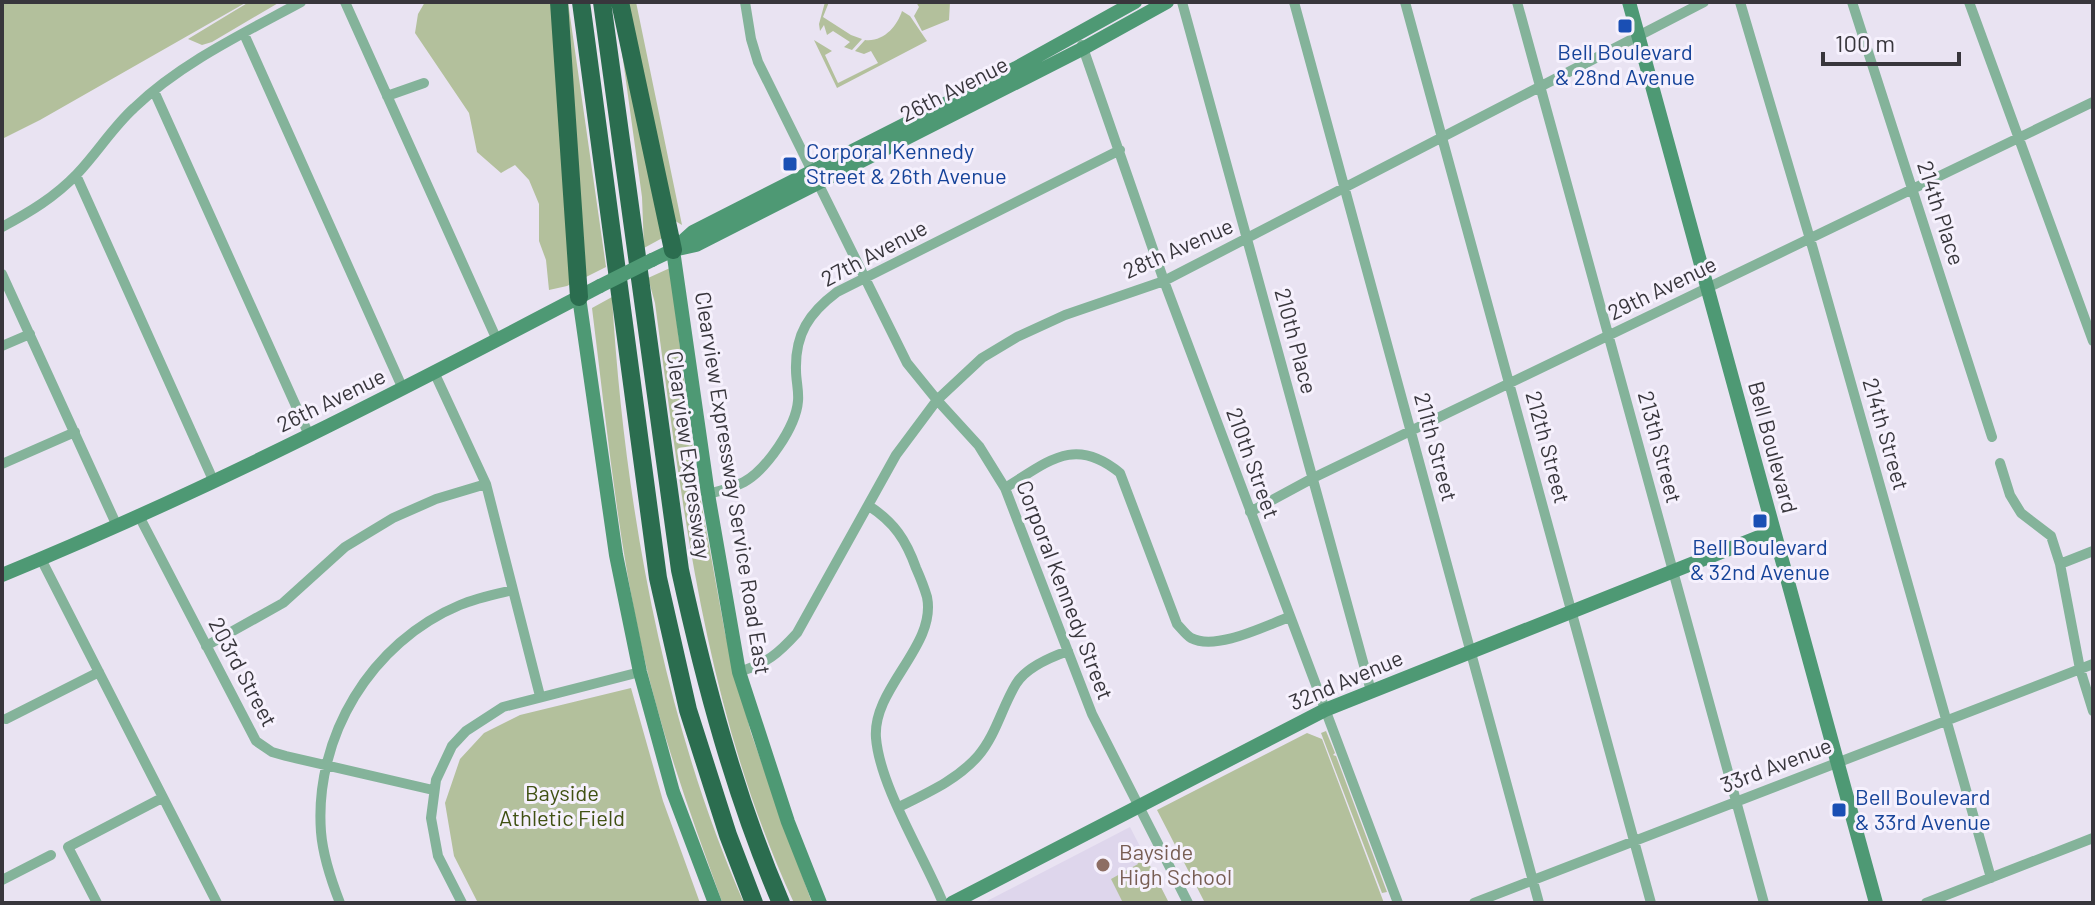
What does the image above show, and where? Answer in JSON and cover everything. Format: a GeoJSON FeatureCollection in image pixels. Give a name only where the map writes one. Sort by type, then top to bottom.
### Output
{"type":"FeatureCollection","features":[{"type":"Feature","properties":{"kind":"highway"},"geometry":{"type":"LineString","coordinates":[[559,2],[579,297]]}},
{"type":"Feature","properties":{"kind":"highway"},"geometry":{"type":"LineString","coordinates":[[581,2],[658,578],[697,741],[754,903]]}},
{"type":"Feature","properties":{"kind":"highway","name":"Clearview Expressway"},"geometry":{"type":"LineString","coordinates":[[602,2],[680,570],[694,635],[730,764],[781,903]]}},
{"type":"Feature","properties":{"kind":"highway"},"geometry":{"type":"LineString","coordinates":[[620,2],[673,250]]}},
{"type":"Feature","properties":{"kind":"street"},"geometry":{"type":"LineString","coordinates":[[2,227],[37,209],[76,175],[132,109],[154,91],[191,64],[301,2]]}},
{"type":"Feature","properties":{"kind":"street"},"geometry":{"type":"LineString","coordinates":[[345,2],[497,340]]}},
{"type":"Feature","properties":{"kind":"street","name":"Corporal Kennedy Street"},"geometry":{"type":"LineString","coordinates":[[745,2],[758,62],[907,363],[979,446],[1005,488],[1092,714],[1188,903]]}},
{"type":"Feature","properties":{"kind":"street","name":"26th Avenue"},"geometry":{"type":"LineString","coordinates":[[1080,42],[1135,2]]}},
{"type":"Feature","properties":{"kind":"street","name":"26th Avenue"},"geometry":{"type":"LineString","coordinates":[[2,575],[214,482],[403,389],[652,260],[673,250],[696,245],[815,177],[1080,42],[1167,2]]}},
{"type":"Feature","properties":{"kind":"street","name":"210th Place"},"geometry":{"type":"LineString","coordinates":[[1182,2],[1371,691]]}},
{"type":"Feature","properties":{"kind":"street","name":"211th Street"},"geometry":{"type":"LineString","coordinates":[[1294,2],[1539,903]]}},
{"type":"Feature","properties":{"kind":"street","name":"212th Street"},"geometry":{"type":"LineString","coordinates":[[1405,2],[1651,903]]}},
{"type":"Feature","properties":{"kind":"street","name":"213th Street"},"geometry":{"type":"LineString","coordinates":[[1517,2],[1764,903]]}},
{"type":"Feature","properties":{"kind":"street","name":"Bell Boulevard"},"geometry":{"type":"LineString","coordinates":[[1629,2],[1876,903]]}},
{"type":"Feature","properties":{"kind":"street","name":"28th Avenue"},"geometry":{"type":"LineString","coordinates":[[739,672],[778,655],[797,633],[896,455],[937,400],[982,358],[1017,337],[1065,315],[1164,281],[1704,2]]}},
{"type":"Feature","properties":{"kind":"street","name":"214th Street"},"geometry":{"type":"LineString","coordinates":[[1740,2],[1991,878]]}},
{"type":"Feature","properties":{"kind":"street","name":"214th Place"},"geometry":{"type":"LineString","coordinates":[[1852,2],[1992,437]]}},
{"type":"Feature","properties":{"kind":"street"},"geometry":{"type":"LineString","coordinates":[[1969,2],[2093,341]]}},
{"type":"Feature","properties":{"kind":"street"},"geometry":{"type":"LineString","coordinates":[[244,34],[403,389]]}},
{"type":"Feature","properties":{"kind":"street","name":"210th Street"},"geometry":{"type":"LineString","coordinates":[[1080,42],[1164,281],[1398,903]]}},
{"type":"Feature","properties":{"kind":"street"},"geometry":{"type":"LineString","coordinates":[[387,96],[424,83]]}},
{"type":"Feature","properties":{"kind":"street"},"geometry":{"type":"LineString","coordinates":[[154,91],[309,435]]}},
{"type":"Feature","properties":{"kind":"street","name":"29th Avenue"},"geometry":{"type":"LineString","coordinates":[[1250,512],[1313,478],[2093,102]]}},
{"type":"Feature","properties":{"kind":"street","name":"27th Avenue"},"geometry":{"type":"LineString","coordinates":[[708,494],[746,482],[770,457],[789,430],[798,404],[796,356],[799,339],[814,309],[837,292],[1120,150]]}},
{"type":"Feature","properties":{"kind":"street"},"geometry":{"type":"LineString","coordinates":[[76,175],[214,482]]}},
{"type":"Feature","properties":{"kind":"street","name":"Clearview Expressway Service Road East"},"geometry":{"type":"LineString","coordinates":[[673,250],[708,494],[739,672],[788,822],[820,903]]}},
{"type":"Feature","properties":{"kind":"street"},"geometry":{"type":"LineString","coordinates":[[2,274],[117,526]]}},
{"type":"Feature","properties":{"kind":"street"},"geometry":{"type":"LineString","coordinates":[[579,297],[616,555],[640,672],[673,792],[715,903]]}},
{"type":"Feature","properties":{"kind":"street"},"geometry":{"type":"LineString","coordinates":[[2,346],[30,334]]}},
{"type":"Feature","properties":{"kind":"street"},"geometry":{"type":"LineString","coordinates":[[434,372],[486,484],[540,696]]}},
{"type":"Feature","properties":{"kind":"street"},"geometry":{"type":"LineString","coordinates":[[2,464],[75,432]]}},
{"type":"Feature","properties":{"kind":"street"},"geometry":{"type":"LineString","coordinates":[[1005,488],[1051,459],[1072,453],[1091,454],[1104,459],[1120,473],[1177,624],[1190,638],[1206,642],[1222,640],[1289,617]]}},
{"type":"Feature","properties":{"kind":"street"},"geometry":{"type":"LineString","coordinates":[[2000,463],[2021,513],[2051,536],[2060,564],[2080,669],[2093,711]]}},
{"type":"Feature","properties":{"kind":"street"},"geometry":{"type":"LineString","coordinates":[[206,646],[283,603],[345,547],[393,518],[436,499],[486,484]]}},
{"type":"Feature","properties":{"kind":"street"},"geometry":{"type":"LineString","coordinates":[[869,506],[904,538],[927,598],[923,631],[888,693],[876,724],[877,743],[899,807],[943,903]]}},
{"type":"Feature","properties":{"kind":"street","name":"203rd Street"},"geometry":{"type":"LineString","coordinates":[[139,516],[256,741],[272,752],[433,790]]}},
{"type":"Feature","properties":{"kind":"street","name":"32nd Avenue"},"geometry":{"type":"LineString","coordinates":[[952,903],[1325,710],[1774,531]]}},
{"type":"Feature","properties":{"kind":"street"},"geometry":{"type":"LineString","coordinates":[[2060,564],[2093,551]]}},
{"type":"Feature","properties":{"kind":"street"},"geometry":{"type":"LineString","coordinates":[[41,559],[217,903]]}},
{"type":"Feature","properties":{"kind":"street"},"geometry":{"type":"LineString","coordinates":[[340,903],[325,860],[320,811],[333,740],[344,715],[364,680],[379,663],[426,624],[460,605],[513,590]]}},
{"type":"Feature","properties":{"kind":"street"},"geometry":{"type":"LineString","coordinates":[[899,807],[965,770],[980,754],[1017,681],[1049,658],[1068,651]]}},
{"type":"Feature","properties":{"kind":"street","name":"33rd Avenue"},"geometry":{"type":"LineString","coordinates":[[1474,903],[2093,664]]}},
{"type":"Feature","properties":{"kind":"street"},"geometry":{"type":"LineString","coordinates":[[6,719],[99,672]]}},
{"type":"Feature","properties":{"kind":"street"},"geometry":{"type":"LineString","coordinates":[[462,903],[436,847],[431,818],[433,790],[452,746],[466,731],[503,707],[640,672]]}},
{"type":"Feature","properties":{"kind":"street"},"geometry":{"type":"LineString","coordinates":[[97,903],[68,847],[162,798]]}},
{"type":"Feature","properties":{"kind":"street"},"geometry":{"type":"LineString","coordinates":[[1926,903],[2093,838]]}},
{"type":"Feature","properties":{"kind":"street"},"geometry":{"type":"LineString","coordinates":[[2,880],[51,855]]}},
{"type":"Feature","properties":{"kind":"shaded area","name":"Bayside High School"},"geometry":{"type":"Polygon","coordinates":[[[1130,827],[1169,903],[983,903],[1130,827]]]}},
{"type":"Feature","properties":{"kind":"green space"},"geometry":{"type":"Polygon","coordinates":[[[2,2],[247,2],[2,139],[2,2]]]}},
{"type":"Feature","properties":{"kind":"green space"},"geometry":{"type":"Polygon","coordinates":[[[249,2],[280,2],[212,42],[202,45],[188,39],[249,2]]]}},
{"type":"Feature","properties":{"kind":"green space"},"geometry":{"type":"Polygon","coordinates":[[[425,2],[555,2],[576,281],[567,286],[549,290],[546,260],[539,241],[539,204],[529,180],[515,165],[501,173],[477,152],[469,113],[415,33],[418,14],[425,2]]]}},
{"type":"Feature","properties":{"kind":"green space"},"geometry":{"type":"Polygon","coordinates":[[[568,2],[606,267],[586,277],[568,20],[568,2]]]}},
{"type":"Feature","properties":{"kind":"green space"},"geometry":{"type":"Polygon","coordinates":[[[615,2],[666,236],[644,248],[642,197],[615,2]]]}},
{"type":"Feature","properties":{"kind":"green space"},"geometry":{"type":"Polygon","coordinates":[[[626,2],[636,2],[682,225],[672,219],[626,2]]]}},
{"type":"Feature","properties":{"kind":"green space"},"geometry":{"type":"Polygon","coordinates":[[[825,2],[829,2],[823,17],[862,39],[852,50],[844,47],[850,42],[833,31],[827,35],[824,25],[820,31],[825,2]]]}},
{"type":"Feature","properties":{"kind":"green space"},"geometry":{"type":"Polygon","coordinates":[[[916,2],[950,2],[949,20],[922,31],[914,16],[919,7],[916,2]]]}},
{"type":"Feature","properties":{"kind":"green space"},"geometry":{"type":"Polygon","coordinates":[[[902,11],[910,16],[927,41],[837,88],[814,40],[832,51],[825,55],[838,83],[878,63],[871,51],[864,54],[855,51],[865,40],[889,32],[902,11]]]}},
{"type":"Feature","properties":{"kind":"green space"},"geometry":{"type":"Polygon","coordinates":[[[670,268],[696,474],[725,633],[751,733],[812,903],[794,903],[764,831],[718,683],[688,533],[655,303],[648,278],[670,268]]]}},
{"type":"Feature","properties":{"kind":"green space"},"geometry":{"type":"Polygon","coordinates":[[[612,297],[626,450],[652,606],[690,759],[744,903],[723,903],[721,899],[667,741],[641,644],[619,519],[592,308],[612,297]]]}},
{"type":"Feature","properties":{"kind":"green space","name":"Bayside Athletic Field"},"geometry":{"type":"Polygon","coordinates":[[[631,688],[663,801],[700,903],[478,903],[454,856],[445,803],[460,759],[484,733],[520,715],[631,688]]]}},
{"type":"Feature","properties":{"kind":"green space"},"geometry":{"type":"Polygon","coordinates":[[[1326,731],[1387,892],[1382,893],[1321,733],[1326,731]]]}},
{"type":"Feature","properties":{"kind":"green space"},"geometry":{"type":"Polygon","coordinates":[[[1307,733],[1322,739],[1384,903],[1205,903],[1157,810],[1307,733]]]}},
{"type":"Feature","properties":{"kind":"green space"},"geometry":{"type":"Polygon","coordinates":[[[1142,850],[1169,903],[1123,903],[1111,879],[1138,864],[1133,854],[1142,850]]]}},
{"type":"Feature","properties":{"kind":"place","name":"Bell Boulevard & 28nd Avenue"},"geometry":{"type":"Point","coordinates":[1625,26]}},
{"type":"Feature","properties":{"kind":"place","name":"Corporal Kennedy Street & 26th Avenue"},"geometry":{"type":"Point","coordinates":[790,164]}},
{"type":"Feature","properties":{"kind":"place","name":"Bell Boulevard & 32nd Avenue"},"geometry":{"type":"Point","coordinates":[1760,521]}},
{"type":"Feature","properties":{"kind":"place","name":"Bell Boulevard & 33rd Avenue"},"geometry":{"type":"Point","coordinates":[1839,810]}},
{"type":"Feature","properties":{"kind":"place","name":"Bayside High School"},"geometry":{"type":"Point","coordinates":[1103,865]}}]}
